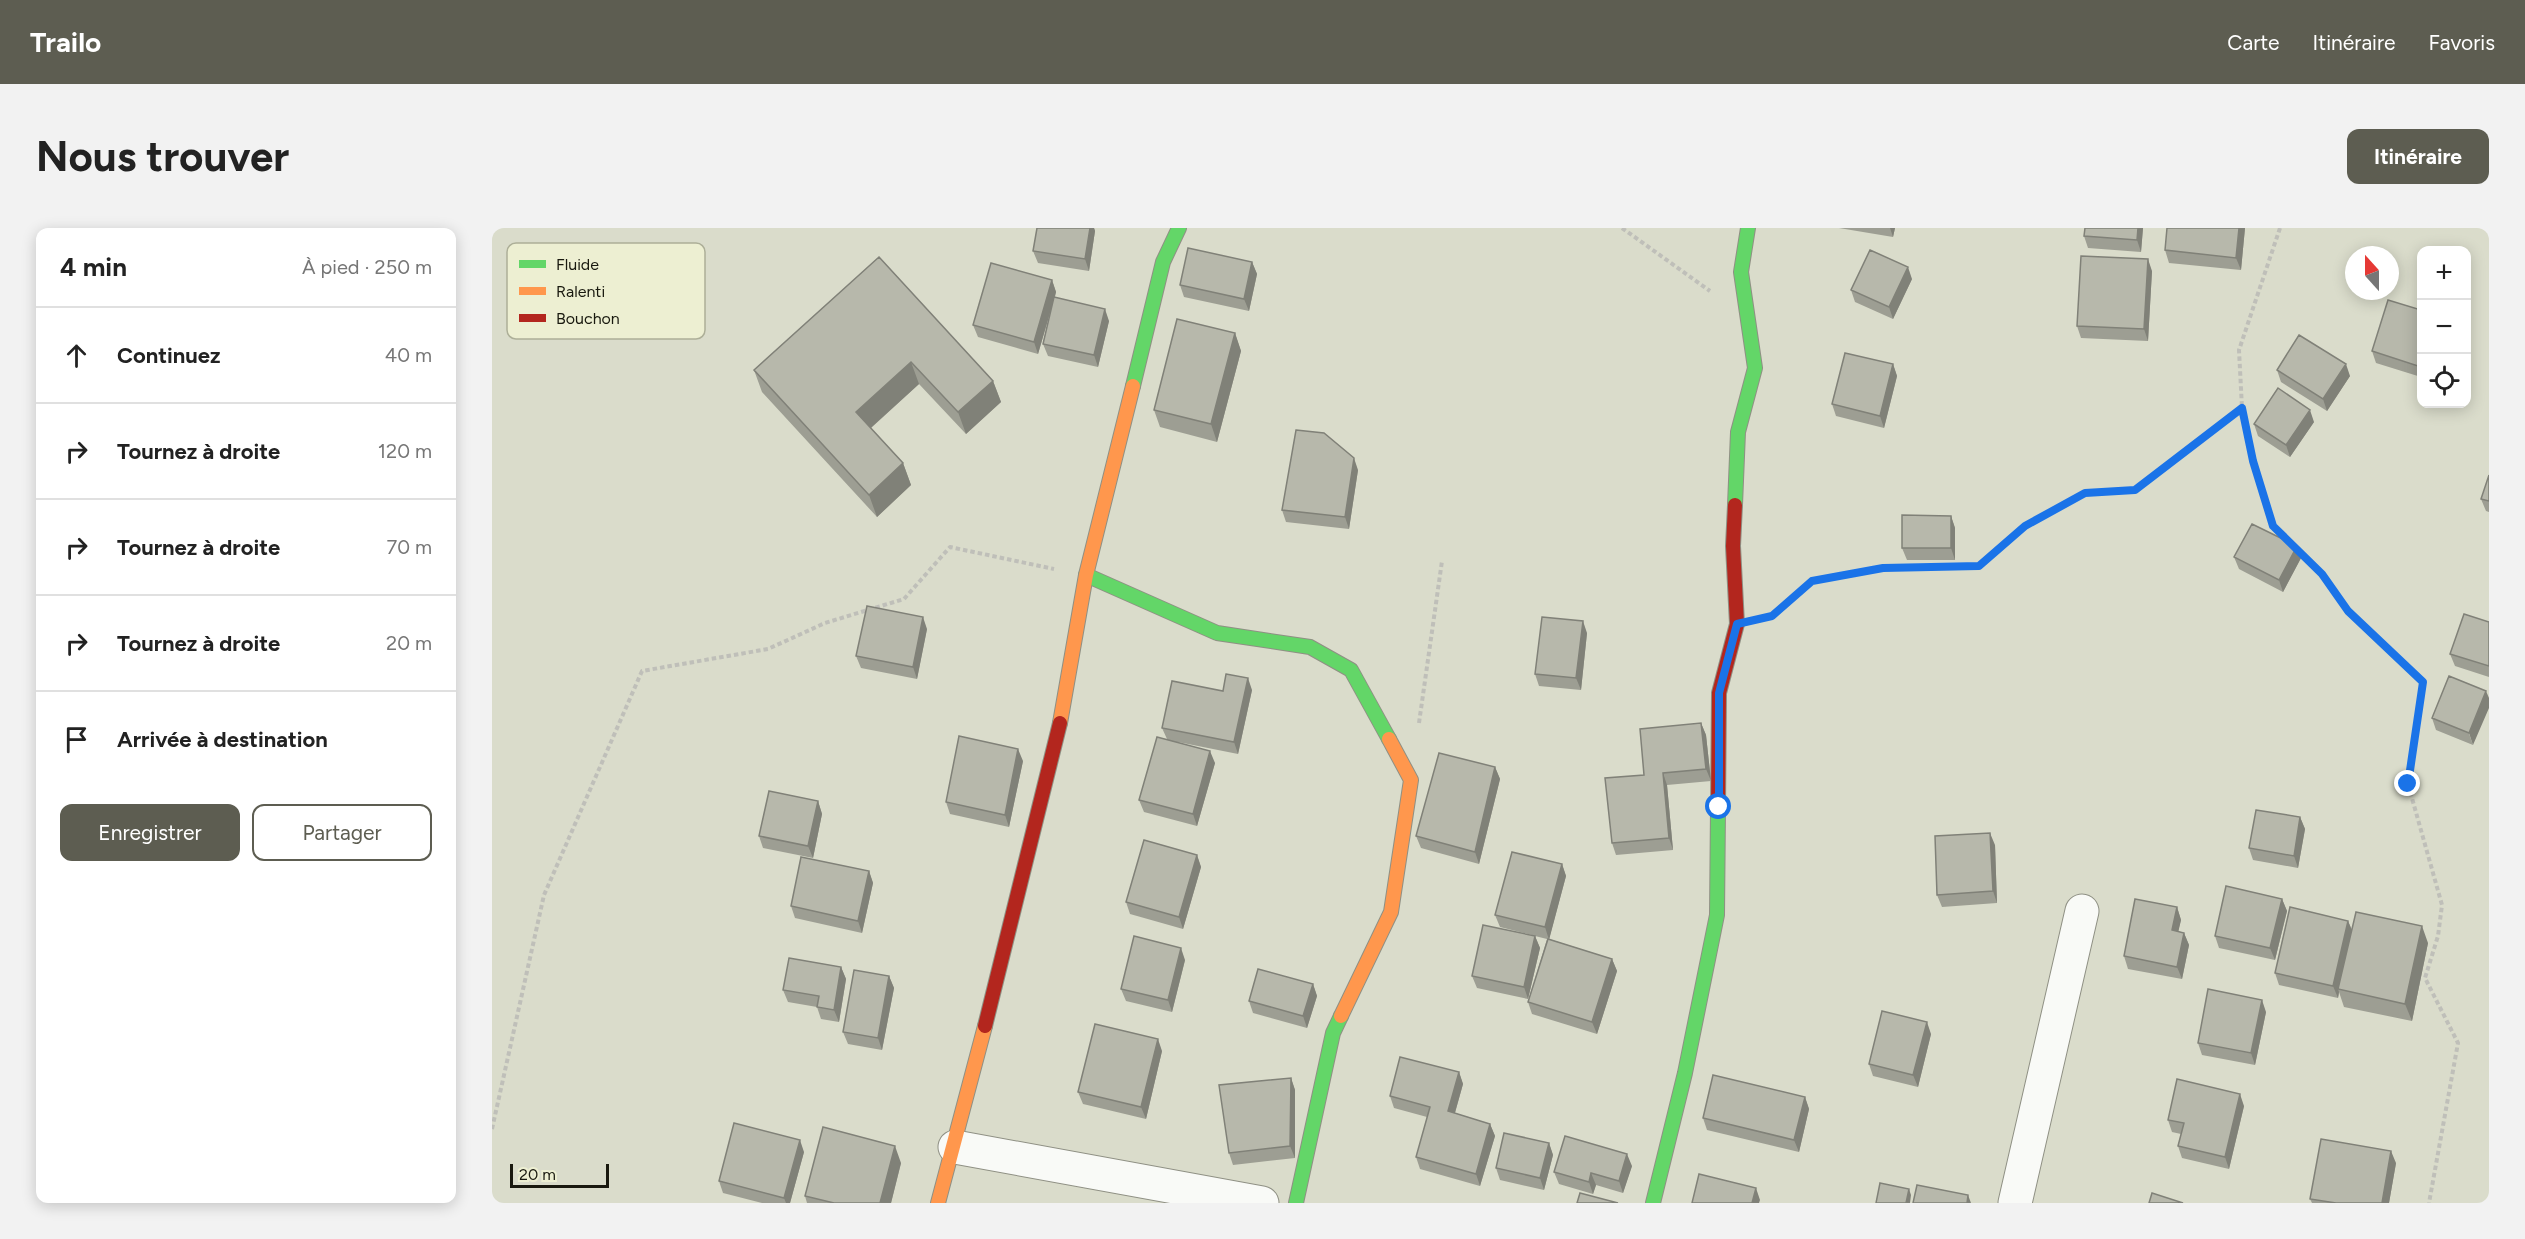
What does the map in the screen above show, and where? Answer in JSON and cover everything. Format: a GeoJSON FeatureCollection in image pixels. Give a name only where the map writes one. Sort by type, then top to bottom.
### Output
{"type":"FeatureCollection","features":[{"type":"Feature","properties":{"kind":"street"},"geometry":{"type":"LineString","coordinates":[[938,1203],[955,1146],[1060,723],[1086,575],[1163,262],[1179,228]]}},
{"type":"Feature","properties":{"kind":"street"},"geometry":{"type":"LineString","coordinates":[[1653,1203],[1685,1073],[1717,915],[1719,693],[1737,624],[1733,546],[1738,432],[1755,368],[1741,272],[1748,228]]}},
{"type":"Feature","properties":{"kind":"street"},"geometry":{"type":"LineString","coordinates":[[1086,575],[1216,633],[1310,647],[1352,670],[1411,780],[1391,912],[1333,1033],[1296,1203]]}},
{"type":"Feature","properties":{"kind":"street"},"geometry":{"type":"LineString","coordinates":[[2015,1203],[2082,911]]}},
{"type":"Feature","properties":{"kind":"street"},"geometry":{"type":"LineString","coordinates":[[955,1146],[1262,1203]]}},
{"type":"Feature","properties":{"kind":"path"},"geometry":{"type":"LineString","coordinates":[[1622,228],[1748,317]]}},
{"type":"Feature","properties":{"kind":"path"},"geometry":{"type":"LineString","coordinates":[[2280,228],[2239,350],[2242,408],[2253,461],[2273,526],[2322,574],[2348,611],[2423,682],[2408,784],[2442,905],[2438,936],[2426,978],[2458,1043],[2429,1203]]}},
{"type":"Feature","properties":{"kind":"path"},"geometry":{"type":"LineString","coordinates":[[1737,624],[1772,616],[1812,581],[1883,568],[1979,566],[2025,526],[2085,493],[2135,490],[2242,408]]}},
{"type":"Feature","properties":{"kind":"path"},"geometry":{"type":"LineString","coordinates":[[492,1129],[544,895],[642,671],[768,649],[825,623],[904,599],[950,547],[1086,575]]}},
{"type":"Feature","properties":{"kind":"path"},"geometry":{"type":"LineString","coordinates":[[1411,780],[1442,561]]}},
{"type":"Feature","properties":{"kind":"building"},"geometry":{"type":"Polygon","coordinates":[[[1037,228],[1090,228],[1085,259],[1033,251],[1037,228]]]}},
{"type":"Feature","properties":{"kind":"building"},"geometry":{"type":"Polygon","coordinates":[[[2085,228],[2138,228],[2137,240],[2084,236],[2085,228]]]}},
{"type":"Feature","properties":{"kind":"building"},"geometry":{"type":"Polygon","coordinates":[[[2167,228],[2239,228],[2236,258],[2165,250],[2167,228]]]}},
{"type":"Feature","properties":{"kind":"building"},"geometry":{"type":"Polygon","coordinates":[[[1188,248],[1252,262],[1244,299],[1180,285],[1188,248]]]}},
{"type":"Feature","properties":{"kind":"building"},"geometry":{"type":"Polygon","coordinates":[[[1870,250],[1908,267],[1889,307],[1851,290],[1870,250]]]}},
{"type":"Feature","properties":{"kind":"building"},"geometry":{"type":"Polygon","coordinates":[[[2081,256],[2148,259],[2144,329],[2077,326],[2081,256]]]}},
{"type":"Feature","properties":{"kind":"building"},"geometry":{"type":"Polygon","coordinates":[[[879,257],[993,381],[958,412],[911,362],[856,412],[903,463],[869,495],[754,370],[879,257]]]}},
{"type":"Feature","properties":{"kind":"building"},"geometry":{"type":"Polygon","coordinates":[[[991,263],[1052,280],[1034,342],[973,325],[991,263]]]}},
{"type":"Feature","properties":{"kind":"building"},"geometry":{"type":"Polygon","coordinates":[[[1054,297],[1105,309],[1094,355],[1043,344],[1054,297]]]}},
{"type":"Feature","properties":{"kind":"building"},"geometry":{"type":"Polygon","coordinates":[[[2388,300],[2417,309],[2417,366],[2372,351],[2388,300]]]}},
{"type":"Feature","properties":{"kind":"building"},"geometry":{"type":"Polygon","coordinates":[[[1177,319],[1235,333],[1211,424],[1154,410],[1177,319]]]}},
{"type":"Feature","properties":{"kind":"building"},"geometry":{"type":"Polygon","coordinates":[[[2299,335],[2346,364],[2323,399],[2277,370],[2299,335]]]}},
{"type":"Feature","properties":{"kind":"building"},"geometry":{"type":"Polygon","coordinates":[[[1845,353],[1893,364],[1880,416],[1832,404],[1845,353]]]}},
{"type":"Feature","properties":{"kind":"building"},"geometry":{"type":"Polygon","coordinates":[[[2278,388],[2310,410],[2286,445],[2254,424],[2278,388]]]}},
{"type":"Feature","properties":{"kind":"building"},"geometry":{"type":"Polygon","coordinates":[[[1296,430],[1324,433],[1354,458],[1345,517],[1282,510],[1296,430]]]}},
{"type":"Feature","properties":{"kind":"building"},"geometry":{"type":"Polygon","coordinates":[[[2489,475],[2489,501],[2481,499],[2489,475]]]}},
{"type":"Feature","properties":{"kind":"building"},"geometry":{"type":"Polygon","coordinates":[[[1902,515],[1951,516],[1951,548],[1902,548],[1902,515]]]}},
{"type":"Feature","properties":{"kind":"building"},"geometry":{"type":"Polygon","coordinates":[[[2252,524],[2297,546],[2279,580],[2234,557],[2252,524]]]}},
{"type":"Feature","properties":{"kind":"building"},"geometry":{"type":"Polygon","coordinates":[[[867,606],[923,617],[913,667],[856,656],[867,606]]]}},
{"type":"Feature","properties":{"kind":"building"},"geometry":{"type":"Polygon","coordinates":[[[2464,614],[2489,622],[2489,666],[2450,654],[2464,614]]]}},
{"type":"Feature","properties":{"kind":"building"},"geometry":{"type":"Polygon","coordinates":[[[1542,617],[1583,621],[1576,678],[1535,674],[1542,617]]]}},
{"type":"Feature","properties":{"kind":"building"},"geometry":{"type":"Polygon","coordinates":[[[1226,674],[1248,678],[1234,742],[1162,728],[1172,681],[1223,691],[1226,674]]]}},
{"type":"Feature","properties":{"kind":"building"},"geometry":{"type":"Polygon","coordinates":[[[2449,676],[2486,691],[2469,733],[2432,718],[2449,676]]]}},
{"type":"Feature","properties":{"kind":"building"},"geometry":{"type":"Polygon","coordinates":[[[1701,723],[1706,769],[1663,773],[1669,838],[1612,843],[1605,778],[1644,775],[1640,729],[1701,723]]]}},
{"type":"Feature","properties":{"kind":"building"},"geometry":{"type":"Polygon","coordinates":[[[959,736],[1018,749],[1005,815],[946,802],[959,736]]]}},
{"type":"Feature","properties":{"kind":"building"},"geometry":{"type":"Polygon","coordinates":[[[1157,737],[1210,751],[1193,814],[1139,800],[1157,737]]]}},
{"type":"Feature","properties":{"kind":"building"},"geometry":{"type":"Polygon","coordinates":[[[1439,753],[1495,767],[1475,852],[1416,836],[1439,753]]]}},
{"type":"Feature","properties":{"kind":"building"},"geometry":{"type":"Polygon","coordinates":[[[769,791],[818,801],[808,846],[759,836],[769,791]]]}},
{"type":"Feature","properties":{"kind":"building"},"geometry":{"type":"Polygon","coordinates":[[[2256,810],[2300,817],[2294,856],[2249,848],[2256,810]]]}},
{"type":"Feature","properties":{"kind":"building"},"geometry":{"type":"Polygon","coordinates":[[[1990,833],[1993,891],[1937,895],[1935,836],[1990,833]]]}},
{"type":"Feature","properties":{"kind":"building"},"geometry":{"type":"Polygon","coordinates":[[[1144,840],[1197,855],[1179,917],[1126,902],[1144,840]]]}},
{"type":"Feature","properties":{"kind":"building"},"geometry":{"type":"Polygon","coordinates":[[[1512,852],[1562,864],[1545,927],[1495,915],[1512,852]]]}},
{"type":"Feature","properties":{"kind":"building"},"geometry":{"type":"Polygon","coordinates":[[[801,857],[869,871],[858,921],[791,906],[801,857]]]}},
{"type":"Feature","properties":{"kind":"building"},"geometry":{"type":"Polygon","coordinates":[[[2226,886],[2282,899],[2270,948],[2215,936],[2226,886]]]}},
{"type":"Feature","properties":{"kind":"building"},"geometry":{"type":"Polygon","coordinates":[[[2135,899],[2177,907],[2172,930],[2184,933],[2177,967],[2124,956],[2135,899]]]}},
{"type":"Feature","properties":{"kind":"building"},"geometry":{"type":"Polygon","coordinates":[[[2290,907],[2348,921],[2333,986],[2275,973],[2290,907]]]}},
{"type":"Feature","properties":{"kind":"building"},"geometry":{"type":"Polygon","coordinates":[[[2356,912],[2422,926],[2405,1004],[2338,989],[2356,912]]]}},
{"type":"Feature","properties":{"kind":"building"},"geometry":{"type":"Polygon","coordinates":[[[1483,925],[1535,936],[1524,987],[1472,976],[1483,925]]]}},
{"type":"Feature","properties":{"kind":"building"},"geometry":{"type":"Polygon","coordinates":[[[1134,936],[1181,948],[1168,1000],[1121,989],[1134,936]]]}},
{"type":"Feature","properties":{"kind":"building"},"geometry":{"type":"Polygon","coordinates":[[[1548,939],[1612,959],[1592,1022],[1528,1002],[1548,939]]]}},
{"type":"Feature","properties":{"kind":"building"},"geometry":{"type":"Polygon","coordinates":[[[789,958],[841,967],[834,1010],[817,1007],[819,996],[783,990],[789,958]]]}},
{"type":"Feature","properties":{"kind":"building"},"geometry":{"type":"Polygon","coordinates":[[[1258,969],[1313,984],[1303,1016],[1249,1001],[1258,969]]]}},
{"type":"Feature","properties":{"kind":"building"},"geometry":{"type":"Polygon","coordinates":[[[854,970],[889,976],[878,1038],[843,1032],[854,970]]]}},
{"type":"Feature","properties":{"kind":"building"},"geometry":{"type":"Polygon","coordinates":[[[2208,989],[2262,1000],[2251,1053],[2198,1043],[2208,989]]]}},
{"type":"Feature","properties":{"kind":"building"},"geometry":{"type":"Polygon","coordinates":[[[1882,1011],[1927,1022],[1913,1075],[1869,1064],[1882,1011]]]}},
{"type":"Feature","properties":{"kind":"building"},"geometry":{"type":"Polygon","coordinates":[[[1095,1024],[1158,1039],[1141,1107],[1078,1092],[1095,1024]]]}},
{"type":"Feature","properties":{"kind":"building"},"geometry":{"type":"Polygon","coordinates":[[[1400,1057],[1459,1072],[1448,1111],[1490,1124],[1476,1174],[1416,1157],[1430,1107],[1390,1096],[1400,1057]]]}},
{"type":"Feature","properties":{"kind":"building"},"geometry":{"type":"Polygon","coordinates":[[[1713,1075],[1805,1097],[1794,1140],[1703,1118],[1713,1075]]]}},
{"type":"Feature","properties":{"kind":"building"},"geometry":{"type":"Polygon","coordinates":[[[1291,1078],[1290,1146],[1229,1153],[1219,1085],[1291,1078]]]}},
{"type":"Feature","properties":{"kind":"building"},"geometry":{"type":"Polygon","coordinates":[[[2177,1079],[2240,1094],[2225,1157],[2178,1146],[2184,1123],[2168,1120],[2177,1079]]]}},
{"type":"Feature","properties":{"kind":"building"},"geometry":{"type":"Polygon","coordinates":[[[734,1123],[800,1140],[784,1198],[719,1181],[734,1123]]]}},
{"type":"Feature","properties":{"kind":"building"},"geometry":{"type":"Polygon","coordinates":[[[823,1127],[895,1146],[880,1203],[834,1203],[805,1196],[823,1127]]]}},
{"type":"Feature","properties":{"kind":"building"},"geometry":{"type":"Polygon","coordinates":[[[1504,1133],[1549,1143],[1540,1178],[1496,1168],[1504,1133]]]}},
{"type":"Feature","properties":{"kind":"building"},"geometry":{"type":"Polygon","coordinates":[[[1565,1136],[1627,1154],[1619,1181],[1591,1173],[1589,1182],[1554,1172],[1565,1136]]]}},
{"type":"Feature","properties":{"kind":"building"},"geometry":{"type":"Polygon","coordinates":[[[2321,1139],[2391,1151],[2382,1203],[2336,1203],[2310,1199],[2321,1139]]]}},
{"type":"Feature","properties":{"kind":"building"},"geometry":{"type":"Polygon","coordinates":[[[1699,1174],[1756,1188],[1752,1203],[1692,1203],[1699,1174]]]}},
{"type":"Feature","properties":{"kind":"building"},"geometry":{"type":"Polygon","coordinates":[[[1880,1183],[1909,1189],[1906,1203],[1876,1203],[1880,1183]]]}},
{"type":"Feature","properties":{"kind":"building"},"geometry":{"type":"Polygon","coordinates":[[[1917,1185],[1968,1195],[1967,1203],[1913,1203],[1917,1185]]]}},
{"type":"Feature","properties":{"kind":"building"},"geometry":{"type":"Polygon","coordinates":[[[1580,1193],[1618,1203],[1577,1203],[1580,1193]]]}},
{"type":"Feature","properties":{"kind":"building"},"geometry":{"type":"Polygon","coordinates":[[[2152,1193],[2183,1203],[2149,1203],[2152,1193]]]}},
{"type":"Feature","properties":{"kind":"traffic: fast"},"geometry":{"type":"LineString","coordinates":[[1133,386],[1163,262],[1179,228]]}},
{"type":"Feature","properties":{"kind":"traffic: fast"},"geometry":{"type":"LineString","coordinates":[[1735,505],[1738,432],[1755,368],[1741,272],[1748,228]]}},
{"type":"Feature","properties":{"kind":"traffic: fast"},"geometry":{"type":"LineString","coordinates":[[1086,575],[1217,633],[1310,647],[1351,670],[1389,739]]}},
{"type":"Feature","properties":{"kind":"traffic: fast"},"geometry":{"type":"LineString","coordinates":[[1653,1203],[1685,1073],[1717,915],[1718,809]]}},
{"type":"Feature","properties":{"kind":"traffic: fast"},"geometry":{"type":"LineString","coordinates":[[1296,1203],[1333,1033],[1341,1016]]}},
{"type":"Feature","properties":{"kind":"traffic: slow"},"geometry":{"type":"LineString","coordinates":[[1060,723],[1086,575],[1133,386]]}},
{"type":"Feature","properties":{"kind":"traffic: slow"},"geometry":{"type":"LineString","coordinates":[[1341,1016],[1391,912],[1411,780],[1389,739]]}},
{"type":"Feature","properties":{"kind":"traffic: slow"},"geometry":{"type":"LineString","coordinates":[[938,1203],[985,1026]]}},
{"type":"Feature","properties":{"kind":"traffic: jam"},"geometry":{"type":"LineString","coordinates":[[1718,809],[1719,693],[1737,624],[1733,546],[1735,505]]}},
{"type":"Feature","properties":{"kind":"traffic: jam"},"geometry":{"type":"LineString","coordinates":[[985,1026],[1060,723]]}},
{"type":"Feature","properties":{"kind":"route"},"geometry":{"type":"LineString","coordinates":[[1719,807],[1719,693],[1737,624],[1772,616],[1812,581],[1883,568],[1979,566],[2025,526],[2085,493],[2135,490],[2242,408],[2253,461],[2273,526],[2322,574],[2348,611],[2423,682],[2408,784]]}}]}
